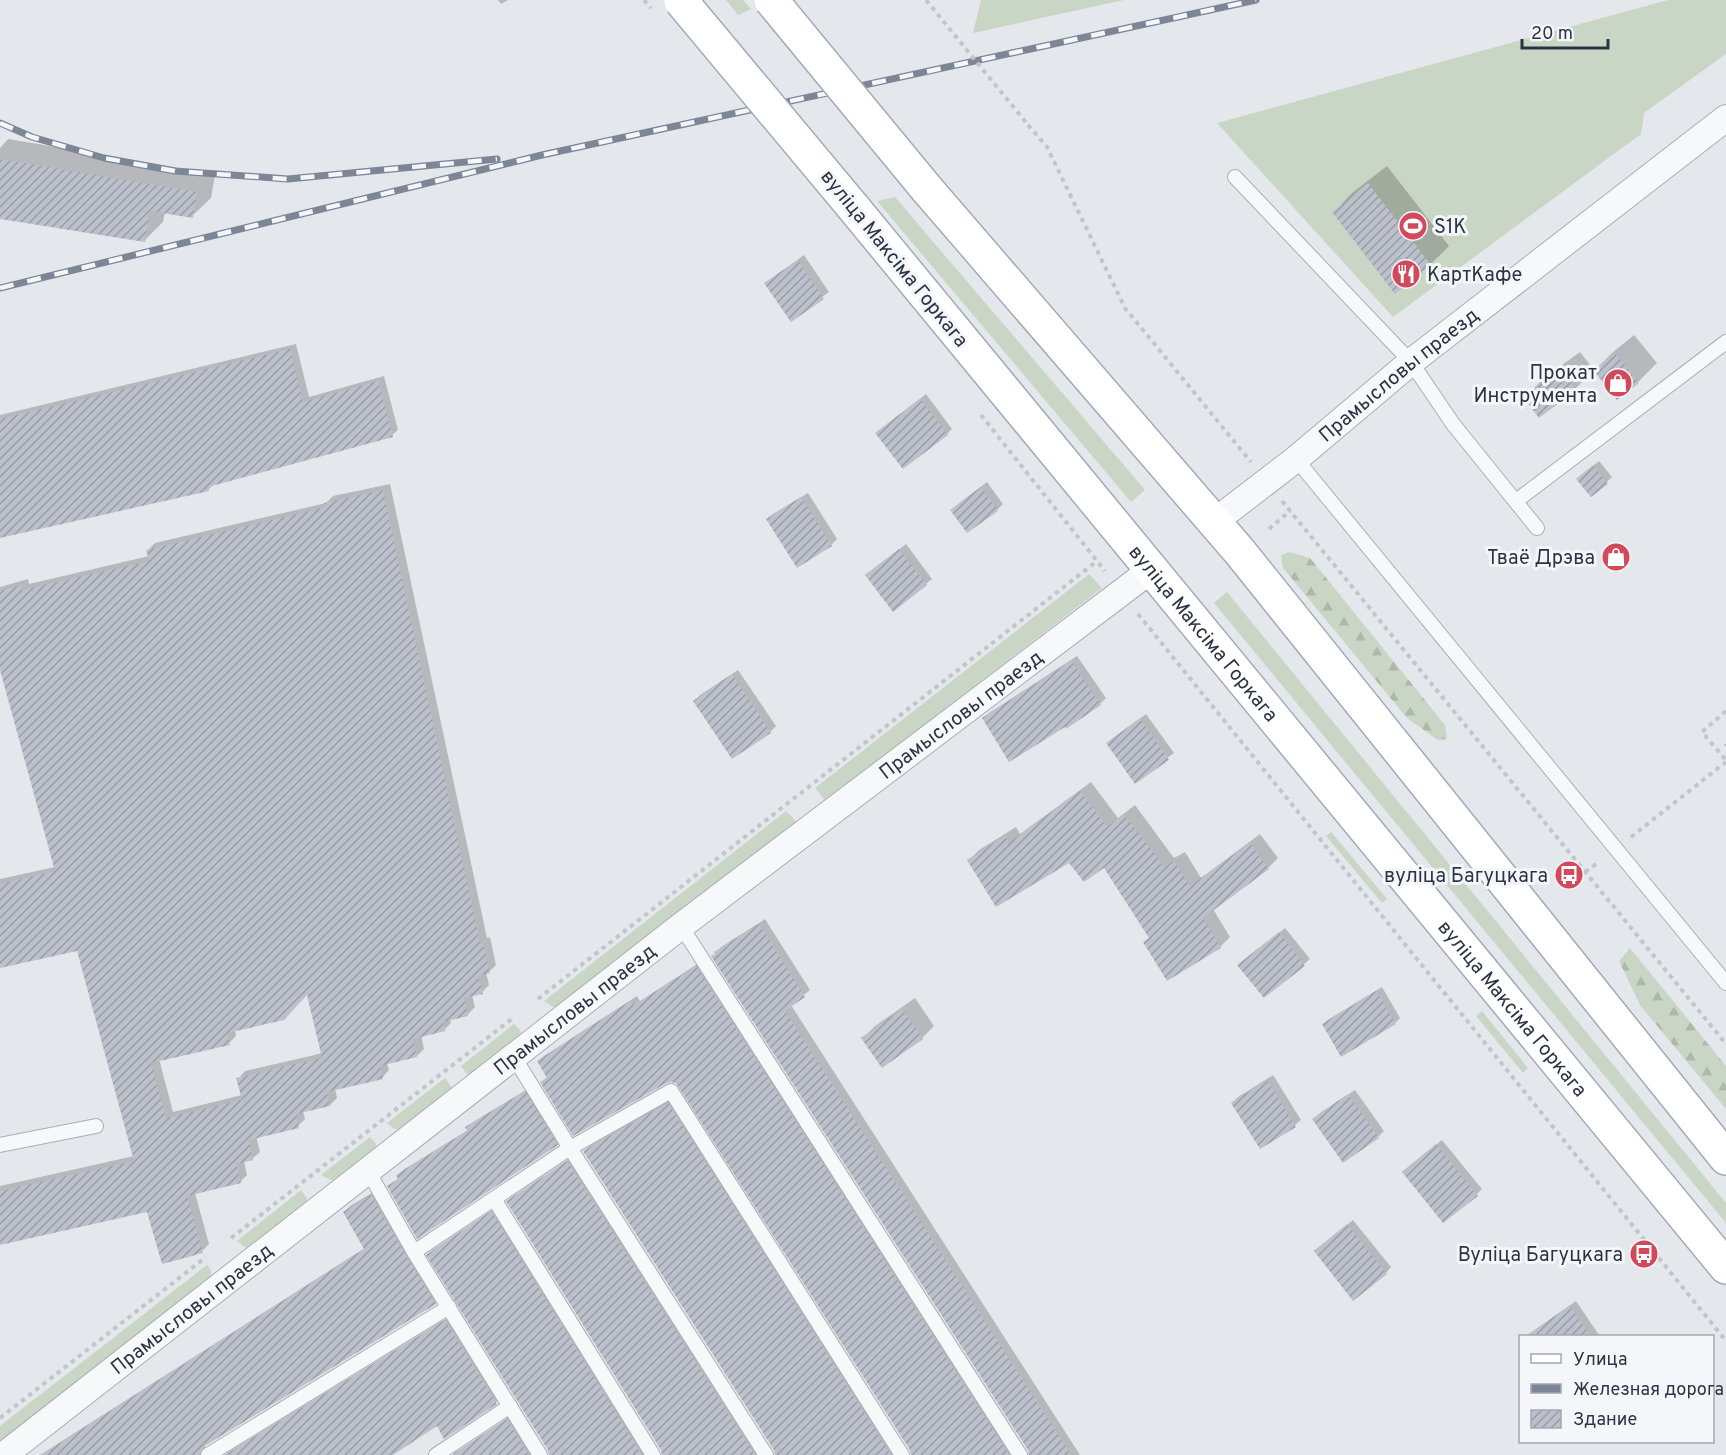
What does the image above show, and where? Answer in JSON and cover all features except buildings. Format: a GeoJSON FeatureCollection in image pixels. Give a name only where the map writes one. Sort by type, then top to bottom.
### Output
{"type":"FeatureCollection","features":[{"type":"Feature","properties":{"kind":"main road"},"geometry":{"type":"LineString","coordinates":[[771,0],[926,188],[1240,552],[1726,1158]]}},
{"type":"Feature","properties":{"kind":"main road","name":"вуліца Максіма Горкага"},"geometry":{"type":"LineString","coordinates":[[681,1],[1726,1268]]}},
{"type":"Feature","properties":{"kind":"street","name":"Прамысловы праезд"},"geometry":{"type":"LineString","coordinates":[[1214,522],[1296,459],[1411,362],[1726,118]]}},
{"type":"Feature","properties":{"kind":"street","name":"Прамысловы праезд"},"geometry":{"type":"LineString","coordinates":[[4,1455],[681,927],[1151,570]]}},
{"type":"Feature","properties":{"kind":"lane"},"geometry":{"type":"LineString","coordinates":[[1235,177],[1411,362],[1453,424],[1538,528]]}},
{"type":"Feature","properties":{"kind":"lane"},"geometry":{"type":"LineString","coordinates":[[1516,501],[1726,342]]}},
{"type":"Feature","properties":{"kind":"lane"},"geometry":{"type":"LineString","coordinates":[[1296,459],[1726,983]]}},
{"type":"Feature","properties":{"kind":"lane"},"geometry":{"type":"LineString","coordinates":[[681,927],[1020,1455]]}},
{"type":"Feature","properties":{"kind":"lane"},"geometry":{"type":"LineString","coordinates":[[514,1057],[766,1455]]}},
{"type":"Feature","properties":{"kind":"lane"},"geometry":{"type":"LineString","coordinates":[[414,1252],[570,1148],[671,1091],[902,1455]]}},
{"type":"Feature","properties":{"kind":"lane"},"geometry":{"type":"LineString","coordinates":[[0,1145],[96,1126]]}},
{"type":"Feature","properties":{"kind":"lane"},"geometry":{"type":"LineString","coordinates":[[368,1171],[414,1252],[540,1455]]}},
{"type":"Feature","properties":{"kind":"lane"},"geometry":{"type":"LineString","coordinates":[[494,1199],[653,1455]]}},
{"type":"Feature","properties":{"kind":"lane"},"geometry":{"type":"LineString","coordinates":[[208,1455],[449,1307]]}},
{"type":"Feature","properties":{"kind":"lane"},"geometry":{"type":"LineString","coordinates":[[436,1455],[510,1406]]}},
{"type":"Feature","properties":{"kind":"path"},"geometry":{"type":"LineString","coordinates":[[926,0],[1047,147],[1125,308],[1726,1044]]}},
{"type":"Feature","properties":{"kind":"path"},"geometry":{"type":"LineString","coordinates":[[1269,529],[1290,512]]}},
{"type":"Feature","properties":{"kind":"path"},"geometry":{"type":"LineString","coordinates":[[538,999],[1097,561]]}},
{"type":"Feature","properties":{"kind":"path"},"geometry":{"type":"LineString","coordinates":[[1137,613],[1726,1341]]}},
{"type":"Feature","properties":{"kind":"path"},"geometry":{"type":"LineString","coordinates":[[1585,872],[1726,761],[1702,732],[1726,711]]}},
{"type":"Feature","properties":{"kind":"path"},"geometry":{"type":"LineString","coordinates":[[231,1238],[513,1018]]}},
{"type":"Feature","properties":{"kind":"path"},"geometry":{"type":"LineString","coordinates":[[0,1418],[206,1257]]}},
{"type":"Feature","properties":{"kind":"green space"},"geometry":{"type":"Polygon","coordinates":[[[726,0],[743,0],[751,9],[738,15],[726,0]]]}},
{"type":"Feature","properties":{"kind":"green space"},"geometry":{"type":"Polygon","coordinates":[[[981,0],[1124,0],[973,33],[981,0]]]}},
{"type":"Feature","properties":{"kind":"green space","name":"S1K"},"geometry":{"type":"Polygon","coordinates":[[[1668,0],[1726,0],[1726,54],[1644,113],[1641,134],[1393,317],[1217,123],[1668,0]]]}},
{"type":"Feature","properties":{"kind":"green space"},"geometry":{"type":"Polygon","coordinates":[[[895,197],[1145,490],[1131,502],[877,201],[895,197]]]}},
{"type":"Feature","properties":{"kind":"green space"},"geometry":{"type":"Polygon","coordinates":[[[1289,552],[1310,558],[1445,725],[1447,739],[1438,740],[1407,718],[1283,568],[1281,555],[1289,552]]]}},
{"type":"Feature","properties":{"kind":"green space"},"geometry":{"type":"Polygon","coordinates":[[[1089,574],[1102,588],[826,801],[815,788],[1089,574]]]}},
{"type":"Feature","properties":{"kind":"green space"},"geometry":{"type":"Polygon","coordinates":[[[1227,592],[1726,1203],[1726,1223],[1214,603],[1227,592]]]}},
{"type":"Feature","properties":{"kind":"green space"},"geometry":{"type":"Polygon","coordinates":[[[786,811],[798,824],[565,1005],[553,1007],[544,1001],[786,811]]]}},
{"type":"Feature","properties":{"kind":"green space"},"geometry":{"type":"Polygon","coordinates":[[[1331,832],[1387,899],[1382,903],[1326,836],[1331,832]]]}},
{"type":"Feature","properties":{"kind":"green space"},"geometry":{"type":"Polygon","coordinates":[[[1630,948],[1726,1066],[1726,1109],[1640,1005],[1619,961],[1630,948]]]}},
{"type":"Feature","properties":{"kind":"green space"},"geometry":{"type":"Polygon","coordinates":[[[1482,1011],[1528,1068],[1523,1073],[1476,1016],[1482,1011]]]}},
{"type":"Feature","properties":{"kind":"green space"},"geometry":{"type":"Polygon","coordinates":[[[514,1024],[520,1030],[522,1038],[475,1074],[467,1074],[461,1066],[514,1024]]]}},
{"type":"Feature","properties":{"kind":"green space"},"geometry":{"type":"Polygon","coordinates":[[[445,1078],[454,1091],[404,1129],[395,1129],[387,1123],[445,1078]]]}},
{"type":"Feature","properties":{"kind":"green space"},"geometry":{"type":"Polygon","coordinates":[[[370,1137],[376,1144],[375,1152],[340,1180],[331,1180],[321,1175],[370,1137]]]}},
{"type":"Feature","properties":{"kind":"green space"},"geometry":{"type":"Polygon","coordinates":[[[301,1190],[307,1198],[305,1206],[252,1248],[245,1247],[237,1241],[301,1190]]]}},
{"type":"Feature","properties":{"kind":"green space"},"geometry":{"type":"Polygon","coordinates":[[[207,1265],[211,1270],[211,1279],[0,1444],[0,1426],[207,1265]]]}},
{"type":"Feature","properties":{"kind":"railway"},"geometry":{"type":"LineString","coordinates":[[0,288],[542,155],[1256,0]]}},
{"type":"Feature","properties":{"kind":"railway"},"geometry":{"type":"LineString","coordinates":[[0,123],[32,137],[104,158],[175,171],[288,179],[497,159]]}},
{"type":"Feature","properties":{"kind":"place","name":"S1K"},"geometry":{"type":"Point","coordinates":[1413,226]}},
{"type":"Feature","properties":{"kind":"place","name":"КартКафе"},"geometry":{"type":"Point","coordinates":[1406,274]}},
{"type":"Feature","properties":{"kind":"place","name":"Прокат Инструмента"},"geometry":{"type":"Point","coordinates":[1618,383]}},
{"type":"Feature","properties":{"kind":"place","name":"Тваё Дрэва"},"geometry":{"type":"Point","coordinates":[1616,557]}},
{"type":"Feature","properties":{"kind":"place","name":"вуліца Багуцкага"},"geometry":{"type":"Point","coordinates":[1569,875]}},
{"type":"Feature","properties":{"kind":"place","name":"Вуліца Багуцкага"},"geometry":{"type":"Point","coordinates":[1644,1254]}}]}
